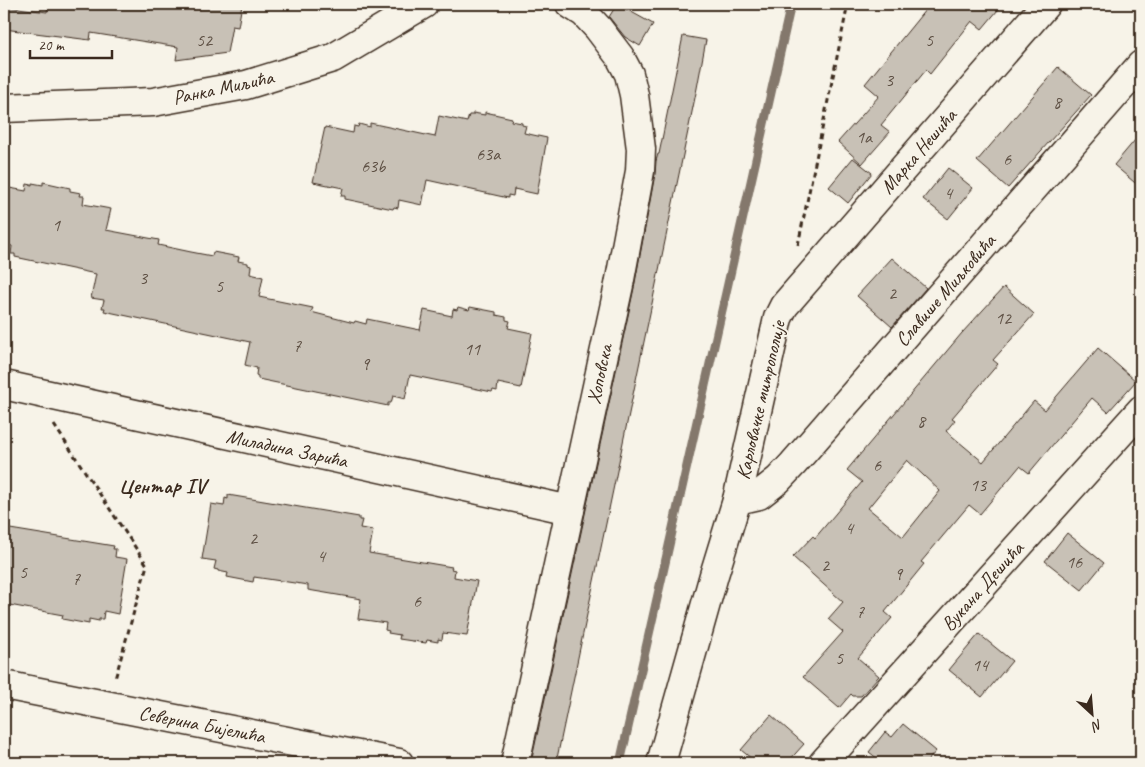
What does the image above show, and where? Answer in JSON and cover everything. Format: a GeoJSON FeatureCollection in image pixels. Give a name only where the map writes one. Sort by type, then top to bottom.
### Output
{"type":"FeatureCollection","features":[{"type":"Feature","properties":{"kind":"street","name":"Ранка Миљића"},"geometry":{"type":"LineString","coordinates":[[4,108],[153,102],[246,85],[333,58],[424,4]]}},
{"type":"Feature","properties":{"kind":"street","name":"Хоповска"},"geometry":{"type":"LineString","coordinates":[[515,763],[629,236],[640,171],[640,149],[634,96],[629,74],[620,57],[598,28],[584,13],[570,4]]}},
{"type":"Feature","properties":{"kind":"street","name":"Марка Нешића"},"geometry":{"type":"LineString","coordinates":[[790,298],[1046,4]]}},
{"type":"Feature","properties":{"kind":"street","name":"Славише Миљковића"},"geometry":{"type":"LineString","coordinates":[[737,500],[759,495],[778,480],[793,464],[1141,65]]}},
{"type":"Feature","properties":{"kind":"street","name":"Карловачке митрополије"},"geometry":{"type":"LineString","coordinates":[[661,763],[714,574],[737,500],[778,318],[790,298]]}},
{"type":"Feature","properties":{"kind":"street","name":"Миладина Зарића"},"geometry":{"type":"LineString","coordinates":[[4,385],[570,510]]}},
{"type":"Feature","properties":{"kind":"street","name":"Вукана Дешића"},"geometry":{"type":"LineString","coordinates":[[823,763],[1141,410]]}},
{"type":"Feature","properties":{"kind":"street","name":"Северина Бијелића"},"geometry":{"type":"LineString","coordinates":[[4,685],[400,763]]}},
{"type":"Feature","properties":{"kind":"path"},"geometry":{"type":"LineString","coordinates":[[797,253],[848,4]]}},
{"type":"Feature","properties":{"kind":"path"},"geometry":{"type":"LineString","coordinates":[[32,392],[147,566],[108,706]]}},
{"type":"Feature","properties":{"kind":"building"},"geometry":{"type":"Polygon","coordinates":[[[48,4],[242,4],[238,27],[232,26],[227,53],[176,60],[178,47],[91,33],[90,40],[4,29],[4,6],[47,12],[48,4]]]}},
{"type":"Feature","properties":{"kind":"building"},"geometry":{"type":"Polygon","coordinates":[[[617,4],[653,24],[640,46],[625,37],[609,17],[617,4]]]}},
{"type":"Feature","properties":{"kind":"building"},"geometry":{"type":"Polygon","coordinates":[[[930,4],[1003,4],[982,29],[972,21],[930,74],[926,70],[881,125],[890,132],[862,164],[838,142],[879,96],[865,84],[930,4]]]}},
{"type":"Feature","properties":{"kind":"building"},"geometry":{"type":"Polygon","coordinates":[[[683,36],[706,40],[556,763],[531,763],[634,288],[656,161],[683,36]]]}},
{"type":"Feature","properties":{"kind":"building"},"geometry":{"type":"Polygon","coordinates":[[[1058,67],[1091,95],[1008,188],[977,161],[1058,67]]]}},
{"type":"Feature","properties":{"kind":"building"},"geometry":{"type":"Polygon","coordinates":[[[485,112],[512,118],[511,121],[522,123],[522,125],[526,126],[524,133],[547,138],[537,194],[514,189],[513,196],[508,195],[508,198],[427,180],[422,205],[399,200],[398,208],[394,207],[393,209],[345,199],[345,196],[341,196],[343,188],[313,182],[325,127],[353,133],[354,126],[358,127],[359,124],[370,127],[370,123],[435,137],[439,116],[467,122],[469,115],[473,115],[473,113],[485,115],[485,112]]]}},
{"type":"Feature","properties":{"kind":"building"},"geometry":{"type":"Polygon","coordinates":[[[1141,133],[1141,188],[1114,165],[1141,133]]]}},
{"type":"Feature","properties":{"kind":"building"},"geometry":{"type":"Polygon","coordinates":[[[853,158],[872,173],[848,203],[829,187],[853,158]]]}},
{"type":"Feature","properties":{"kind":"building"},"geometry":{"type":"Polygon","coordinates":[[[948,168],[973,188],[948,219],[923,199],[948,168]]]}},
{"type":"Feature","properties":{"kind":"building"},"geometry":{"type":"Polygon","coordinates":[[[43,182],[70,188],[70,191],[81,193],[80,196],[84,196],[83,204],[111,209],[106,230],[159,240],[158,245],[191,252],[212,256],[213,252],[239,257],[238,261],[248,263],[251,266],[250,274],[263,277],[259,297],[313,308],[311,312],[354,323],[355,321],[366,324],[367,319],[420,330],[424,310],[452,316],[453,309],[457,310],[458,307],[469,310],[470,307],[496,312],[496,315],[506,317],[506,320],[510,321],[508,328],[532,333],[521,388],[498,383],[497,391],[493,390],[492,392],[410,375],[405,399],[393,396],[388,406],[258,379],[256,375],[257,368],[245,365],[250,342],[104,311],[105,308],[102,308],[104,300],[91,298],[96,274],[15,257],[15,254],[11,254],[12,246],[4,244],[4,187],[26,191],[27,184],[43,185],[43,182]]]}},
{"type":"Feature","properties":{"kind":"building"},"geometry":{"type":"Polygon","coordinates":[[[892,258],[926,288],[892,327],[857,296],[892,258]]]}},
{"type":"Feature","properties":{"kind":"building"},"geometry":{"type":"Polygon","coordinates":[[[1004,287],[1034,314],[993,360],[998,364],[952,418],[955,420],[946,431],[983,462],[1034,401],[1045,410],[1098,348],[1136,381],[1108,412],[1092,398],[1029,473],[1020,466],[980,514],[969,505],[921,562],[924,564],[885,612],[892,618],[858,658],[879,676],[861,696],[853,696],[851,694],[839,708],[803,677],[843,632],[828,619],[843,602],[793,557],[813,536],[815,538],[862,482],[847,470],[962,333],[1004,287]],[[907,460],[868,508],[903,537],[940,491],[907,460]]]}},
{"type":"Feature","properties":{"kind":"building"},"geometry":{"type":"Polygon","coordinates":[[[228,495],[359,517],[359,520],[362,520],[360,528],[373,530],[369,553],[452,567],[451,569],[455,570],[454,577],[477,581],[467,636],[443,633],[442,640],[438,639],[438,642],[427,640],[426,643],[399,639],[400,635],[388,633],[389,631],[385,630],[386,623],[358,619],[361,599],[308,590],[308,585],[254,577],[253,582],[227,577],[228,573],[214,569],[216,561],[202,559],[211,504],[224,506],[225,498],[228,499],[228,495]]]}},
{"type":"Feature","properties":{"kind":"building"},"geometry":{"type":"Polygon","coordinates":[[[4,528],[114,546],[113,549],[116,549],[115,557],[127,559],[118,614],[104,611],[103,619],[99,619],[99,621],[89,619],[89,624],[62,619],[63,615],[4,604],[4,528]]]}},
{"type":"Feature","properties":{"kind":"building"},"geometry":{"type":"Polygon","coordinates":[[[1067,533],[1104,563],[1082,590],[1045,561],[1067,533]]]}},
{"type":"Feature","properties":{"kind":"building"},"geometry":{"type":"Polygon","coordinates":[[[979,634],[1012,661],[982,697],[949,670],[979,634]]]}},
{"type":"Feature","properties":{"kind":"building"},"geometry":{"type":"Polygon","coordinates":[[[771,715],[804,744],[787,763],[757,763],[741,750],[771,715]]]}},
{"type":"Feature","properties":{"kind":"building"},"geometry":{"type":"Polygon","coordinates":[[[903,724],[936,751],[926,763],[883,763],[869,752],[885,732],[892,737],[903,724]]]}},
{"type":"Feature","properties":{"kind":"waterway"},"geometry":{"type":"LineString","coordinates":[[620,763],[791,4]]}},
{"type":"Feature","properties":{"kind":"district","name":"Центар IV"},"geometry":{"type":"Point","coordinates":[162,486]}}]}
